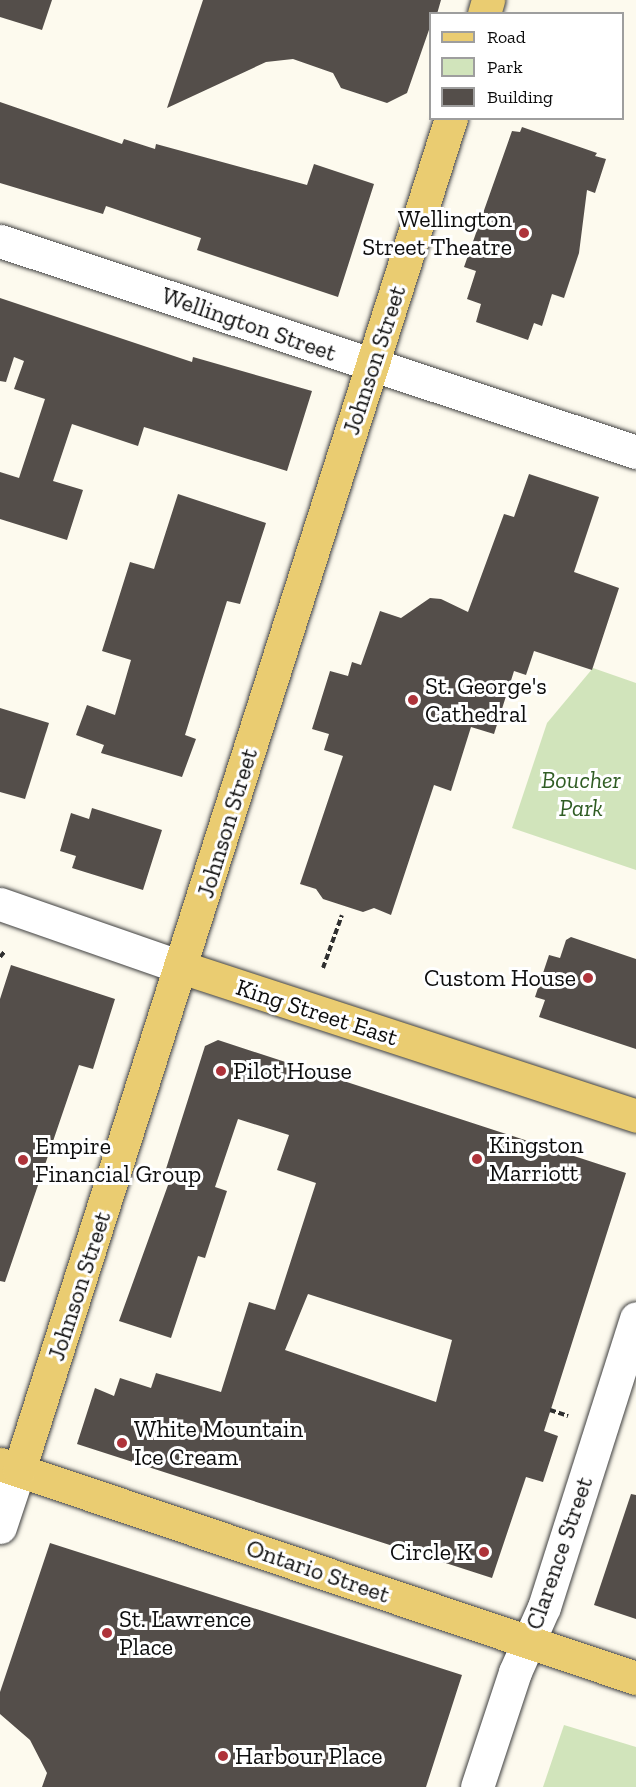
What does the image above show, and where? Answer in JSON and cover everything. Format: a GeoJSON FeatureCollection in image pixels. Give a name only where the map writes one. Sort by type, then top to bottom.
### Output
{"type":"FeatureCollection","features":[{"type":"Feature","properties":{"kind":"main road","name":"Johnson Street"},"geometry":{"type":"LineString","coordinates":[[9,1467],[141,1091],[166,1002],[181,968],[450,120]]}},
{"type":"Feature","properties":{"kind":"main road","name":"King Street East"},"geometry":{"type":"LineString","coordinates":[[181,968],[636,1116]]}},
{"type":"Feature","properties":{"kind":"main road","name":"Ontario Street"},"geometry":{"type":"LineString","coordinates":[[9,1467],[636,1678]]}},
{"type":"Feature","properties":{"kind":"street","name":"Wellington Street"},"geometry":{"type":"LineString","coordinates":[[0,241],[636,452]]}},
{"type":"Feature","properties":{"kind":"street","name":"King Street East"},"geometry":{"type":"LineString","coordinates":[[0,904],[181,968]]}},
{"type":"Feature","properties":{"kind":"street","name":"Clarence Street"},"geometry":{"type":"LineString","coordinates":[[477,1787],[528,1642],[544,1607],[636,1318]]}},
{"type":"Feature","properties":{"kind":"street","name":"Johnson Street"},"geometry":{"type":"LineString","coordinates":[[0,1527],[9,1467]]}},
{"type":"Feature","properties":{"kind":"path"},"geometry":{"type":"LineString","coordinates":[[323,968],[342,915]]}},
{"type":"Feature","properties":{"kind":"path"},"geometry":{"type":"LineString","coordinates":[[0,957],[5,951]]}},
{"type":"Feature","properties":{"kind":"path"},"geometry":{"type":"LineString","coordinates":[[550,1410],[568,1416]]}},
{"type":"Feature","properties":{"kind":"green space","name":"Boucher Park"},"geometry":{"type":"Polygon","coordinates":[[[593,668],[636,683],[636,870],[512,828],[547,723],[593,668]]]}},
{"type":"Feature","properties":{"kind":"green space"},"geometry":{"type":"Polygon","coordinates":[[[564,1725],[636,1747],[636,1787],[543,1787],[564,1725]]]}},
{"type":"Feature","properties":{"kind":"building"},"geometry":{"type":"Polygon","coordinates":[[[0,0],[52,0],[42,30],[0,17],[0,0]]]}},
{"type":"Feature","properties":{"kind":"building"},"geometry":{"type":"Polygon","coordinates":[[[203,0],[441,0],[438,12],[429,12],[429,30],[407,93],[387,103],[341,88],[333,73],[293,59],[266,62],[167,108],[203,0]]]}},
{"type":"Feature","properties":{"kind":"building"},"geometry":{"type":"Polygon","coordinates":[[[0,102],[122,144],[124,139],[155,149],[156,144],[307,185],[314,164],[374,184],[338,297],[197,250],[201,238],[106,206],[103,214],[0,183],[0,102]]]}},
{"type":"Feature","properties":{"kind":"building","name":"Wellington Street Theatre"},"geometry":{"type":"Polygon","coordinates":[[[522,127],[597,153],[595,156],[606,159],[595,193],[587,190],[579,253],[564,298],[552,294],[542,326],[534,323],[528,340],[476,322],[481,304],[467,299],[476,271],[464,267],[512,131],[520,132],[522,127]]]}},
{"type":"Feature","properties":{"kind":"building"},"geometry":{"type":"Polygon","coordinates":[[[0,298],[192,362],[193,357],[312,391],[287,471],[144,427],[138,446],[72,424],[53,481],[83,490],[67,540],[0,519],[0,472],[19,478],[45,399],[14,389],[24,361],[14,357],[6,382],[0,381],[0,298]]]}},
{"type":"Feature","properties":{"kind":"building","name":"St. George's Cathedral"},"geometry":{"type":"Polygon","coordinates":[[[529,474],[599,497],[574,572],[619,588],[592,670],[534,651],[526,675],[514,671],[494,734],[471,727],[451,791],[434,785],[391,915],[374,908],[363,912],[323,899],[316,889],[300,884],[343,756],[324,750],[329,734],[312,729],[330,671],[348,676],[352,662],[361,665],[380,611],[401,618],[430,598],[441,599],[468,612],[504,514],[514,517],[529,474]]]}},
{"type":"Feature","properties":{"kind":"building"},"geometry":{"type":"Polygon","coordinates":[[[178,494],[266,523],[240,604],[227,601],[185,735],[196,739],[182,777],[101,753],[104,745],[76,735],[87,705],[115,715],[131,660],[102,651],[130,562],[154,569],[178,494]]]}},
{"type":"Feature","properties":{"kind":"building"},"geometry":{"type":"Polygon","coordinates":[[[0,708],[49,723],[25,799],[0,792],[0,708]]]}},
{"type":"Feature","properties":{"kind":"building"},"geometry":{"type":"Polygon","coordinates":[[[92,808],[162,830],[143,890],[72,868],[76,856],[60,851],[71,813],[89,819],[92,808]]]}},
{"type":"Feature","properties":{"kind":"building","name":"Custom House"},"geometry":{"type":"Polygon","coordinates":[[[571,937],[636,959],[636,1049],[539,1017],[545,1000],[535,997],[549,955],[560,958],[566,940],[571,937]]]}},
{"type":"Feature","properties":{"kind":"building"},"geometry":{"type":"Polygon","coordinates":[[[11,965],[115,999],[93,1069],[79,1065],[5,1282],[0,1281],[0,999],[11,965]]]}},
{"type":"Feature","properties":{"kind":"building"},"geometry":{"type":"Polygon","coordinates":[[[218,1040],[626,1173],[544,1431],[558,1436],[543,1482],[526,1477],[492,1578],[77,1444],[95,1388],[114,1396],[120,1378],[151,1388],[156,1373],[221,1392],[249,1302],[275,1310],[316,1183],[277,1170],[289,1135],[238,1119],[215,1187],[227,1191],[205,1258],[198,1256],[171,1338],[119,1321],[172,1174],[165,1172],[205,1046],[218,1040]],[[308,1294],[285,1350],[436,1402],[452,1340],[308,1294]]]}},
{"type":"Feature","properties":{"kind":"building"},"geometry":{"type":"Polygon","coordinates":[[[631,1494],[636,1495],[636,1619],[594,1605],[631,1494]]]}},
{"type":"Feature","properties":{"kind":"building"},"geometry":{"type":"Polygon","coordinates":[[[50,1543],[462,1675],[426,1787],[42,1787],[47,1773],[30,1740],[0,1714],[0,1692],[50,1543]]]}},
{"type":"Feature","properties":{"kind":"place","name":"Wellington Street Theatre"},"geometry":{"type":"Point","coordinates":[524,233]}},
{"type":"Feature","properties":{"kind":"place","name":"St. George's Cathedral"},"geometry":{"type":"Point","coordinates":[413,700]}},
{"type":"Feature","properties":{"kind":"place","name":"Custom House"},"geometry":{"type":"Point","coordinates":[588,978]}},
{"type":"Feature","properties":{"kind":"place","name":"Pilot House"},"geometry":{"type":"Point","coordinates":[221,1071]}},
{"type":"Feature","properties":{"kind":"place","name":"Kingston Marriott"},"geometry":{"type":"Point","coordinates":[477,1159]}},
{"type":"Feature","properties":{"kind":"place","name":"Empire Financial Group"},"geometry":{"type":"Point","coordinates":[23,1160]}},
{"type":"Feature","properties":{"kind":"place","name":"White Mountain Ice Cream"},"geometry":{"type":"Point","coordinates":[122,1443]}},
{"type":"Feature","properties":{"kind":"place","name":"Circle K"},"geometry":{"type":"Point","coordinates":[484,1552]}},
{"type":"Feature","properties":{"kind":"place","name":"St. Lawrence Place"},"geometry":{"type":"Point","coordinates":[107,1633]}},
{"type":"Feature","properties":{"kind":"place","name":"Harbour Place"},"geometry":{"type":"Point","coordinates":[223,1756]}}]}
